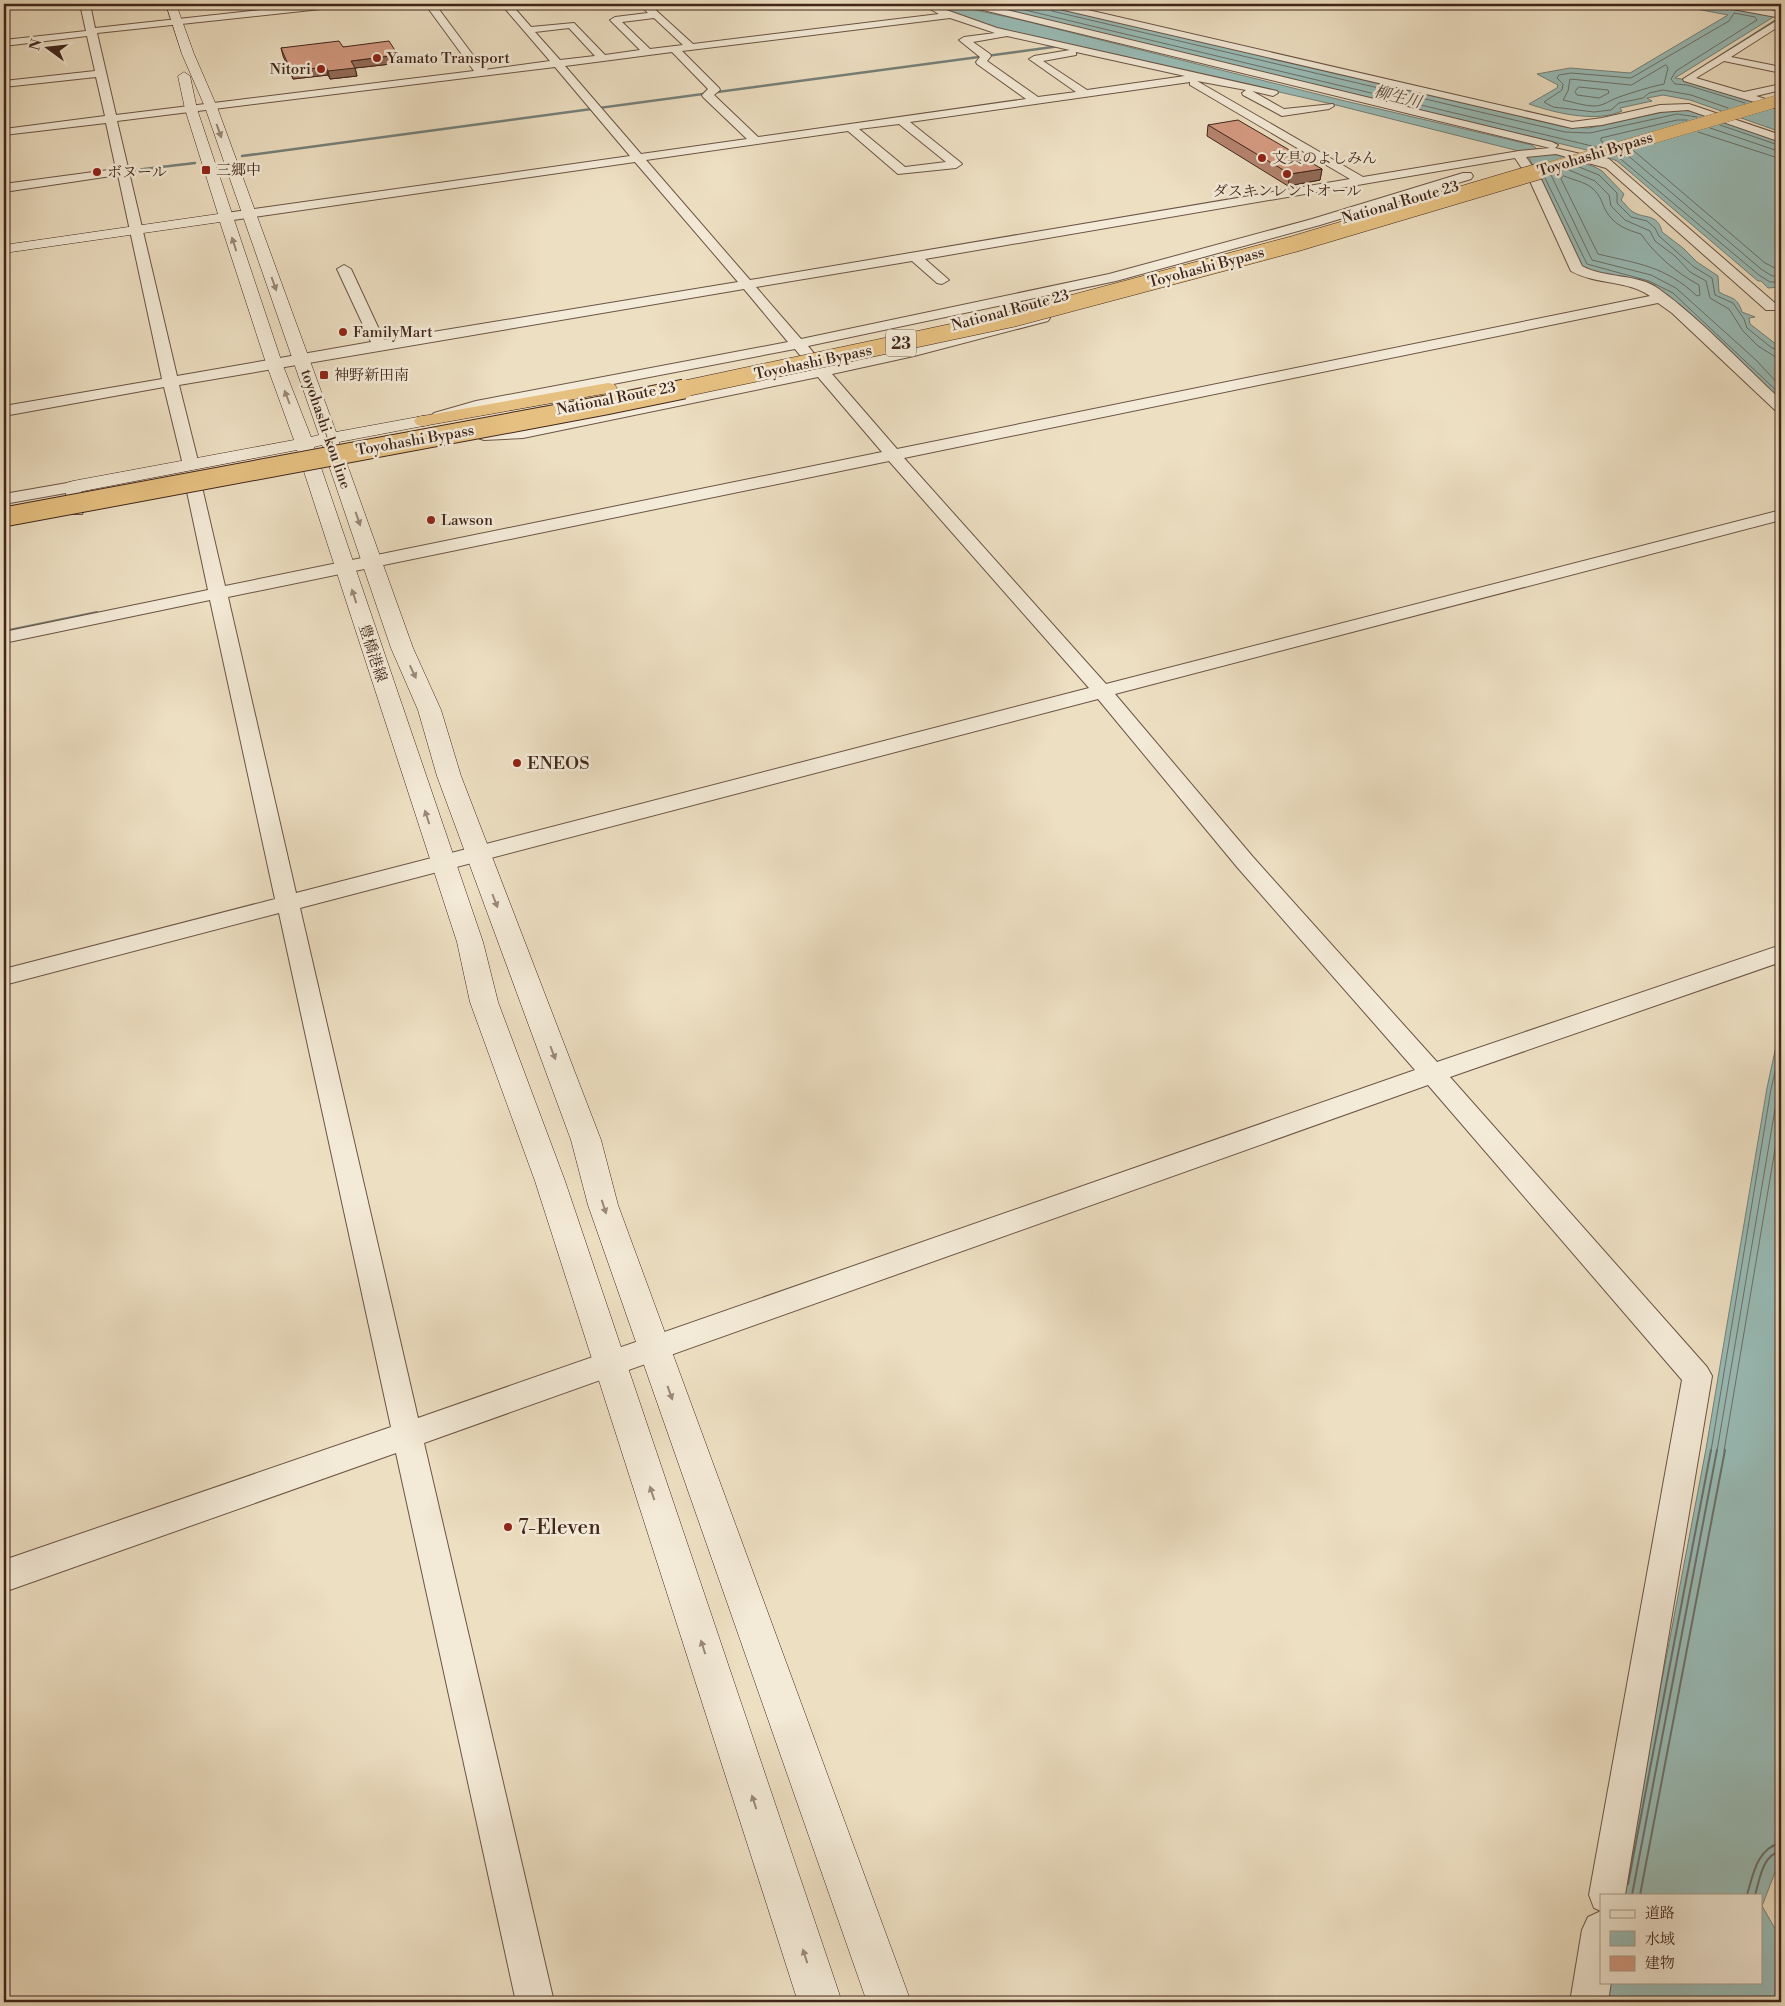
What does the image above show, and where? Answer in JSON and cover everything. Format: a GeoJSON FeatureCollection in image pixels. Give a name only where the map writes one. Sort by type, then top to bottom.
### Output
{"type":"FeatureCollection","features":[{"type":"Feature","properties":{"kind":"highway","name":"Toyohashi Bypass"},"geometry":{"type":"LineString","coordinates":[[4,506],[652,386],[776,361],[963,318],[1259,245],[1712,112],[1781,94]]}},
{"type":"Feature","properties":{"kind":"highway","name":"Toyohashi Bypass"},"geometry":{"type":"LineString","coordinates":[[4,517],[606,404],[1012,319],[1294,244],[1781,100]]}},
{"type":"Feature","properties":{"kind":"highway","name":"23"},"geometry":{"type":"LineString","coordinates":[[423,421],[608,388],[963,318]]}},
{"type":"Feature","properties":{"kind":"highway","name":"23"},"geometry":{"type":"LineString","coordinates":[[484,435],[870,357],[1012,319]]}},
{"type":"Feature","properties":{"kind":"main road","name":"toyohashi-kou line"},"geometry":{"type":"LineString","coordinates":[[158,4],[171,22],[188,54],[210,107],[302,358],[402,648],[422,690],[444,749],[449,776],[586,1140],[603,1205],[889,2002]]}},
{"type":"Feature","properties":{"kind":"main road","name":"toyohashi-kou line"},"geometry":{"type":"LineString","coordinates":[[171,4],[171,22],[191,109],[274,363],[305,443]]}},
{"type":"Feature","properties":{"kind":"main road"},"geometry":{"type":"LineString","coordinates":[[4,249],[226,218]]}},
{"type":"Feature","properties":{"kind":"main road"},"geometry":{"type":"LineString","coordinates":[[73,487],[423,421]]}},
{"type":"Feature","properties":{"kind":"main road"},"geometry":{"type":"LineString","coordinates":[[312,465],[484,435]]}},
{"type":"Feature","properties":{"kind":"main road","name":"豊橋港線"},"geometry":{"type":"LineString","coordinates":[[305,443],[442,863],[470,942],[484,1002],[550,1181],[820,2002]]}},
{"type":"Feature","properties":{"kind":"street"},"geometry":{"type":"LineString","coordinates":[[86,4],[170,380],[191,465]]}},
{"type":"Feature","properties":{"kind":"street"},"geometry":{"type":"LineString","coordinates":[[4,43],[171,22],[339,4]]}},
{"type":"Feature","properties":{"kind":"street"},"geometry":{"type":"LineString","coordinates":[[430,4],[482,73]]}},
{"type":"Feature","properties":{"kind":"street"},"geometry":{"type":"LineString","coordinates":[[506,4],[890,452],[1102,691],[1245,862],[1697,1376],[1607,1894]]}},
{"type":"Feature","properties":{"kind":"street"},"geometry":{"type":"LineString","coordinates":[[644,4],[691,47]]}},
{"type":"Feature","properties":{"kind":"street"},"geometry":{"type":"LineString","coordinates":[[971,4],[1588,154],[1605,161],[1772,303]]}},
{"type":"Feature","properties":{"kind":"street"},"geometry":{"type":"LineString","coordinates":[[1052,4],[1572,125],[1619,119],[1676,106],[1689,107],[1781,138]]}},
{"type":"Feature","properties":{"kind":"street"},"geometry":{"type":"LineString","coordinates":[[1722,4],[1780,17]]}},
{"type":"Feature","properties":{"kind":"street"},"geometry":{"type":"LineString","coordinates":[[927,6],[1012,34],[1284,96]]}},
{"type":"Feature","properties":{"kind":"street"},"geometry":{"type":"LineString","coordinates":[[647,52],[615,20],[656,15]]}},
{"type":"Feature","properties":{"kind":"street"},"geometry":{"type":"LineString","coordinates":[[4,132],[950,15]]}},
{"type":"Feature","properties":{"kind":"street"},"geometry":{"type":"LineString","coordinates":[[1780,17],[1759,35],[1688,79],[1781,107]]}},
{"type":"Feature","properties":{"kind":"street"},"geometry":{"type":"LineString","coordinates":[[529,30],[571,25],[603,58]]}},
{"type":"Feature","properties":{"kind":"street"},"geometry":{"type":"LineString","coordinates":[[983,54],[964,40],[1012,34]]}},
{"type":"Feature","properties":{"kind":"street"},"geometry":{"type":"LineString","coordinates":[[1759,35],[1774,38]]}},
{"type":"Feature","properties":{"kind":"street"},"geometry":{"type":"LineString","coordinates":[[1016,46],[1044,42]]}},
{"type":"Feature","properties":{"kind":"street"},"geometry":{"type":"LineString","coordinates":[[983,54],[998,48]]}},
{"type":"Feature","properties":{"kind":"street"},"geometry":{"type":"LineString","coordinates":[[674,49],[756,141]]}},
{"type":"Feature","properties":{"kind":"street"},"geometry":{"type":"LineString","coordinates":[[1086,51],[1034,59],[1086,94]]}},
{"type":"Feature","properties":{"kind":"street"},"geometry":{"type":"LineString","coordinates":[[983,54],[981,62],[1036,101]]}},
{"type":"Feature","properties":{"kind":"street"},"geometry":{"type":"LineString","coordinates":[[1723,58],[1781,70]]}},
{"type":"Feature","properties":{"kind":"street"},"geometry":{"type":"LineString","coordinates":[[1097,66],[1128,61]]}},
{"type":"Feature","properties":{"kind":"street"},"geometry":{"type":"LineString","coordinates":[[4,84],[102,73]]}},
{"type":"Feature","properties":{"kind":"street"},"geometry":{"type":"LineString","coordinates":[[226,218],[1201,77]]}},
{"type":"Feature","properties":{"kind":"street"},"geometry":{"type":"LineString","coordinates":[[1118,79],[1132,88]]}},
{"type":"Feature","properties":{"kind":"street"},"geometry":{"type":"LineString","coordinates":[[1188,79],[1359,180]]}},
{"type":"Feature","properties":{"kind":"street"},"geometry":{"type":"LineString","coordinates":[[1238,86],[1282,114],[1334,107],[1302,100]]}},
{"type":"Feature","properties":{"kind":"street"},"geometry":{"type":"LineString","coordinates":[[1746,96],[1781,87]]}},
{"type":"Feature","properties":{"kind":"street"},"geometry":{"type":"LineString","coordinates":[[851,128],[902,171],[956,164],[901,120]]}},
{"type":"Feature","properties":{"kind":"street"},"geometry":{"type":"LineString","coordinates":[[1492,146],[1516,153],[1535,179],[1576,268],[1590,276],[1638,286],[1657,295],[1677,310],[1781,408]]}},
{"type":"Feature","properties":{"kind":"street"},"geometry":{"type":"LineString","coordinates":[[423,421],[476,406],[799,344],[1086,284],[1316,222],[1497,162],[1516,153],[1548,150],[1608,165]]}},
{"type":"Feature","properties":{"kind":"street"},"geometry":{"type":"LineString","coordinates":[[4,406],[164,383],[170,380],[379,344],[746,282],[916,257],[1359,180],[1497,162],[1535,179]]}},
{"type":"Feature","properties":{"kind":"street"},"geometry":{"type":"LineString","coordinates":[[4,188],[124,171]]}},
{"type":"Feature","properties":{"kind":"street","name":"National Route 23"},"geometry":{"type":"LineString","coordinates":[[484,435],[523,433],[823,373],[995,332],[1203,276],[1343,234],[1438,209],[1535,179]]}},
{"type":"Feature","properties":{"kind":"street"},"geometry":{"type":"LineString","coordinates":[[1316,222],[1343,234]]}},
{"type":"Feature","properties":{"kind":"street"},"geometry":{"type":"LineString","coordinates":[[916,257],[942,280]]}},
{"type":"Feature","properties":{"kind":"street"},"geometry":{"type":"LineString","coordinates":[[344,269],[379,344]]}},
{"type":"Feature","properties":{"kind":"street"},"geometry":{"type":"LineString","coordinates":[[1086,284],[1112,300]]}},
{"type":"Feature","properties":{"kind":"street"},"geometry":{"type":"LineString","coordinates":[[4,629],[105,612],[1657,295]]}},
{"type":"Feature","properties":{"kind":"street"},"geometry":{"type":"LineString","coordinates":[[4,410],[31,403]]}},
{"type":"Feature","properties":{"kind":"street"},"geometry":{"type":"LineString","coordinates":[[4,523],[312,465]]}},
{"type":"Feature","properties":{"kind":"street"},"geometry":{"type":"LineString","coordinates":[[4,499],[73,487],[76,510]]}},
{"type":"Feature","properties":{"kind":"street"},"geometry":{"type":"LineString","coordinates":[[194,487],[535,2002]]}},
{"type":"Feature","properties":{"kind":"street"},"geometry":{"type":"LineString","coordinates":[[4,976],[478,855],[1781,515]]}},
{"type":"Feature","properties":{"kind":"street"},"geometry":{"type":"LineString","coordinates":[[4,637],[105,612]]}},
{"type":"Feature","properties":{"kind":"street"},"geometry":{"type":"LineString","coordinates":[[4,1576],[610,1365],[1085,1195],[1781,954]]}},
{"type":"Feature","properties":{"kind":"street"},"geometry":{"type":"LineString","coordinates":[[1589,2002],[1600,1936]]}},
{"type":"Feature","properties":{"kind":"water"},"geometry":{"type":"Polygon","coordinates":[[[928,4],[948,4],[1021,20],[1341,100],[1532,145],[1537,149],[1595,167],[1602,171],[1624,194],[1621,200],[1631,211],[1654,219],[1662,232],[1683,248],[1697,262],[1718,276],[1719,292],[1736,300],[1742,312],[1755,317],[1749,318],[1750,324],[1781,348],[1781,401],[1670,297],[1583,268],[1529,158],[1515,150],[1332,104],[1001,29],[928,4]]]}},
{"type":"Feature","properties":{"kind":"water","name":"柳生川"},"geometry":{"type":"Polygon","coordinates":[[[979,4],[1043,4],[1566,127],[1589,128],[1676,109],[1688,109],[1779,140],[1781,141],[1781,287],[1768,288],[1761,281],[1758,281],[1617,161],[1595,152],[979,4]]]}},
{"type":"Feature","properties":{"kind":"water"},"geometry":{"type":"Polygon","coordinates":[[[1670,4],[1712,4],[1775,16],[1675,78],[1781,109],[1781,132],[1690,100],[1663,95],[1647,98],[1652,101],[1620,108],[1622,111],[1612,115],[1600,116],[1551,111],[1529,104],[1557,88],[1558,85],[1537,74],[1570,68],[1630,73],[1728,15],[1670,4]]]}},
{"type":"Feature","properties":{"kind":"water"},"geometry":{"type":"Polygon","coordinates":[[[1781,1023],[1781,1862],[1779,1862],[1762,1906],[1762,1894],[1621,1894],[1706,1449],[1767,1088],[1781,1023]]]}},
{"type":"Feature","properties":{"kind":"water"},"geometry":{"type":"Polygon","coordinates":[[[1762,1906],[1781,1939],[1781,2002],[1601,2002],[1604,1984],[1762,1984],[1762,1906]]]}},
{"type":"Feature","properties":{"kind":"building"},"geometry":{"type":"Polygon","coordinates":[[[339,41],[343,47],[389,41],[398,55],[351,61],[355,68],[328,71],[326,67],[291,71],[281,48],[339,41]]]}},
{"type":"Feature","properties":{"kind":"building"},"geometry":{"type":"Polygon","coordinates":[[[1238,120],[1322,169],[1290,174],[1208,125],[1238,120]]]}},
{"type":"Feature","properties":{"kind":"waterway"},"geometry":{"type":"LineString","coordinates":[[1684,79],[1781,17]]}},
{"type":"Feature","properties":{"kind":"waterway"},"geometry":{"type":"LineString","coordinates":[[242,156],[1060,46]]}},
{"type":"Feature","properties":{"kind":"waterway"},"geometry":{"type":"LineString","coordinates":[[127,171],[195,163]]}},
{"type":"Feature","properties":{"kind":"waterway"},"geometry":{"type":"LineString","coordinates":[[4,632],[97,613]]}},
{"type":"Feature","properties":{"kind":"place","name":"Yamato Transport"},"geometry":{"type":"Point","coordinates":[377,58]}},
{"type":"Feature","properties":{"kind":"place","name":"Nitori"},"geometry":{"type":"Point","coordinates":[321,69]}},
{"type":"Feature","properties":{"kind":"place","name":"文具のよしみん"},"geometry":{"type":"Point","coordinates":[1262,158]}},
{"type":"Feature","properties":{"kind":"place","name":"三郷中"},"geometry":{"type":"Point","coordinates":[206,170]}},
{"type":"Feature","properties":{"kind":"place","name":"ボヌール"},"geometry":{"type":"Point","coordinates":[97,172]}},
{"type":"Feature","properties":{"kind":"place","name":"ダスキンレントオール"},"geometry":{"type":"Point","coordinates":[1287,174]}},
{"type":"Feature","properties":{"kind":"place","name":"FamilyMart"},"geometry":{"type":"Point","coordinates":[343,332]}},
{"type":"Feature","properties":{"kind":"place","name":"神野新田南"},"geometry":{"type":"Point","coordinates":[324,375]}},
{"type":"Feature","properties":{"kind":"place","name":"Lawson"},"geometry":{"type":"Point","coordinates":[431,520]}},
{"type":"Feature","properties":{"kind":"place","name":"ENEOS"},"geometry":{"type":"Point","coordinates":[517,763]}},
{"type":"Feature","properties":{"kind":"place","name":"7-Eleven"},"geometry":{"type":"Point","coordinates":[508,1527]}}]}
